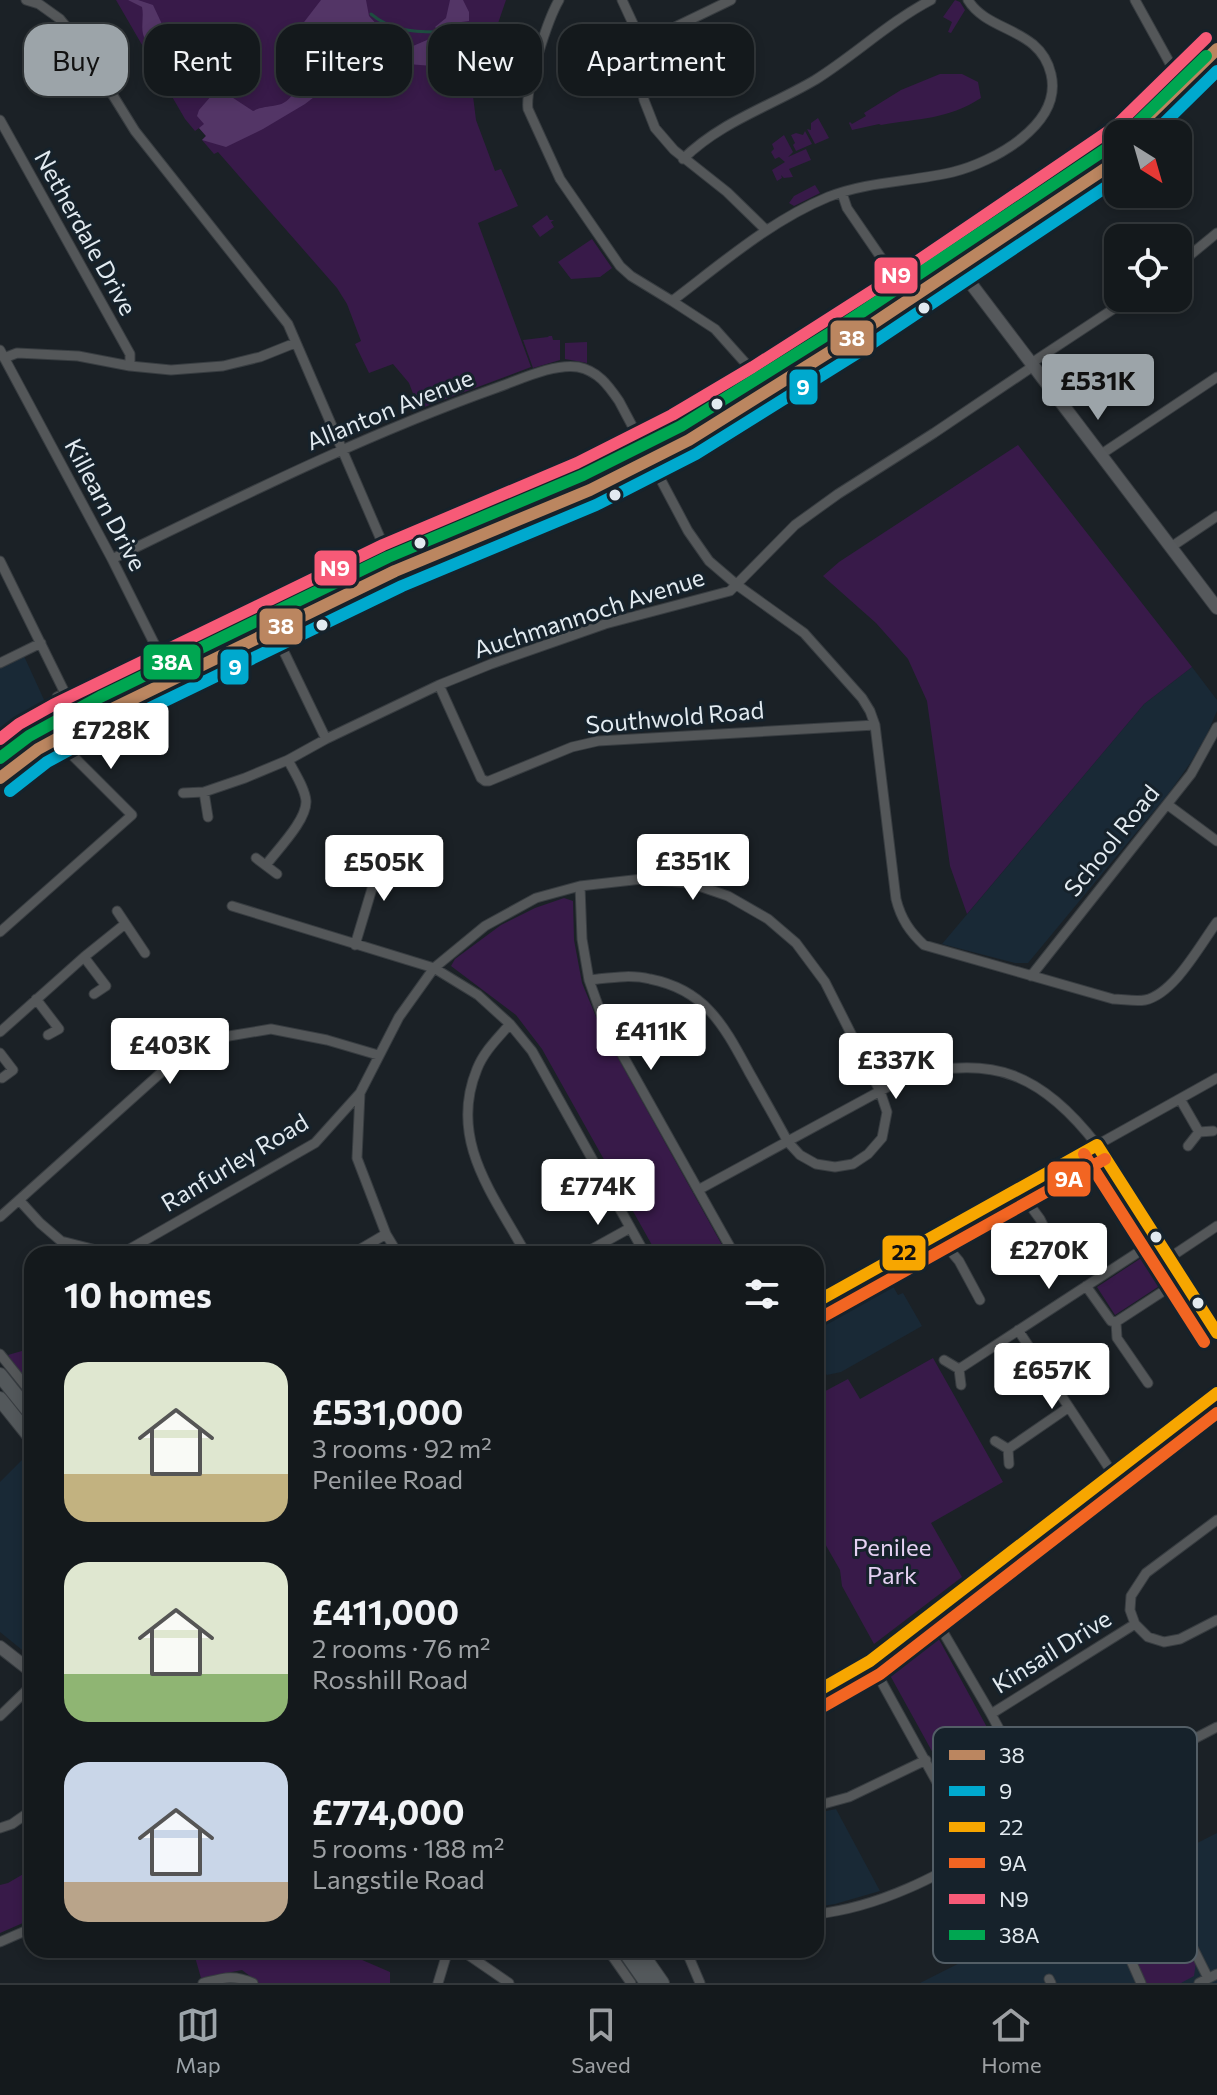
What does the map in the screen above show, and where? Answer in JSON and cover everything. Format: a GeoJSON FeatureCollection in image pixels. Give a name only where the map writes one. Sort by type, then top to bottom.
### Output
{"type":"FeatureCollection","features":[{"type":"Feature","properties":{"kind":"main road"},"geometry":{"type":"LineString","coordinates":[[1160,120],[1217,49]]}},
{"type":"Feature","properties":{"kind":"main road"},"geometry":{"type":"LineString","coordinates":[[1147,120],[1217,67]]}},
{"type":"Feature","properties":{"kind":"main road"},"geometry":{"type":"LineString","coordinates":[[0,760],[42,728],[169,673],[392,565],[590,490],[844,336],[954,262],[1104,154]]}},
{"type":"Feature","properties":{"kind":"main road"},"geometry":{"type":"LineString","coordinates":[[954,262],[1104,169]]}},
{"type":"Feature","properties":{"kind":"main road"},"geometry":{"type":"LineString","coordinates":[[0,778],[30,755],[61,744],[169,673]]}},
{"type":"Feature","properties":{"kind":"main road"},"geometry":{"type":"LineString","coordinates":[[0,1375],[24,1405]]}},
{"type":"Feature","properties":{"kind":"main road"},"geometry":{"type":"LineString","coordinates":[[0,1399],[24,1429]]}},
{"type":"Feature","properties":{"kind":"main road"},"geometry":{"type":"LineString","coordinates":[[630,1958],[647,1983]]}},
{"type":"Feature","properties":{"kind":"main road"},"geometry":{"type":"LineString","coordinates":[[645,1958],[662,1983]]}},
{"type":"Feature","properties":{"kind":"street"},"geometry":{"type":"LineString","coordinates":[[26,0],[39,4],[60,19],[73,35],[135,131],[288,324],[392,565]]}},
{"type":"Feature","properties":{"kind":"street"},"geometry":{"type":"LineString","coordinates":[[559,0],[552,12],[527,100],[528,109],[560,179],[620,266],[715,329],[766,386]]}},
{"type":"Feature","properties":{"kind":"street"},"geometry":{"type":"LineString","coordinates":[[622,0],[635,24]]}},
{"type":"Feature","properties":{"kind":"street"},"geometry":{"type":"LineString","coordinates":[[681,24],[731,0]]}},
{"type":"Feature","properties":{"kind":"street"},"geometry":{"type":"LineString","coordinates":[[683,159],[711,136],[830,70],[894,22],[931,0]]}},
{"type":"Feature","properties":{"kind":"street"},"geometry":{"type":"LineString","coordinates":[[672,301],[766,230],[803,209],[881,182],[949,173],[978,163],[1015,143],[1035,126],[1052,93],[1050,68],[1031,42],[976,11],[968,0]]}},
{"type":"Feature","properties":{"kind":"street"},"geometry":{"type":"LineString","coordinates":[[1135,0],[1186,88]]}},
{"type":"Feature","properties":{"kind":"street"},"geometry":{"type":"LineString","coordinates":[[644,96],[649,115],[664,140],[683,159],[727,192],[766,230]]}},
{"type":"Feature","properties":{"kind":"street","name":"Netherdale Drive"},"geometry":{"type":"LineString","coordinates":[[0,120],[130,354],[130,366]]}},
{"type":"Feature","properties":{"kind":"street"},"geometry":{"type":"LineString","coordinates":[[842,193],[847,208],[906,295]]}},
{"type":"Feature","properties":{"kind":"street"},"geometry":{"type":"LineString","coordinates":[[1192,254],[1217,233]]}},
{"type":"Feature","properties":{"kind":"street"},"geometry":{"type":"LineString","coordinates":[[954,262],[1217,608]]}},
{"type":"Feature","properties":{"kind":"street","name":"Auchmannoch Avenue"},"geometry":{"type":"LineString","coordinates":[[183,793],[222,787],[288,760],[439,685],[551,642],[605,624],[730,591],[795,525],[1109,312]]}},
{"type":"Feature","properties":{"kind":"street"},"geometry":{"type":"LineString","coordinates":[[2,354],[78,356],[171,370],[223,366],[260,357],[295,343]]}},
{"type":"Feature","properties":{"kind":"street","name":"Killearn Drive"},"geometry":{"type":"LineString","coordinates":[[2,354],[169,673]]}},
{"type":"Feature","properties":{"kind":"street","name":"Allanton Avenue"},"geometry":{"type":"LineString","coordinates":[[112,559],[341,449],[523,378],[554,368],[576,366],[589,370],[608,384],[693,540],[709,561],[804,633],[862,698],[875,725]]}},
{"type":"Feature","properties":{"kind":"street"},"geometry":{"type":"LineString","coordinates":[[1100,455],[1217,377]]}},
{"type":"Feature","properties":{"kind":"street"},"geometry":{"type":"LineString","coordinates":[[1171,547],[1217,516]]}},
{"type":"Feature","properties":{"kind":"street"},"geometry":{"type":"LineString","coordinates":[[0,561],[65,693],[57,697]]}},
{"type":"Feature","properties":{"kind":"street"},"geometry":{"type":"LineString","coordinates":[[270,624],[326,739]]}},
{"type":"Feature","properties":{"kind":"street"},"geometry":{"type":"LineString","coordinates":[[0,663],[41,643]]}},
{"type":"Feature","properties":{"kind":"street","name":"Southwold Road"},"geometry":{"type":"LineString","coordinates":[[439,685],[485,781],[572,747],[598,741],[875,725]]}},
{"type":"Feature","properties":{"kind":"street"},"geometry":{"type":"LineString","coordinates":[[875,725],[899,913],[910,932],[924,945],[1113,999],[1144,1000],[1161,993],[1174,982],[1217,922]]}},
{"type":"Feature","properties":{"kind":"street","name":"School Road"},"geometry":{"type":"LineString","coordinates":[[1031,976],[1168,805],[1191,774],[1217,727]]}},
{"type":"Feature","properties":{"kind":"street"},"geometry":{"type":"LineString","coordinates":[[0,932],[132,815],[61,744]]}},
{"type":"Feature","properties":{"kind":"street"},"geometry":{"type":"LineString","coordinates":[[266,865],[304,812],[306,801],[288,760]]}},
{"type":"Feature","properties":{"kind":"street"},"geometry":{"type":"LineString","coordinates":[[204,792],[208,817]]}},
{"type":"Feature","properties":{"kind":"street"},"geometry":{"type":"LineString","coordinates":[[1168,805],[1217,841]]}},
{"type":"Feature","properties":{"kind":"street"},"geometry":{"type":"LineString","coordinates":[[355,945],[383,852]]}},
{"type":"Feature","properties":{"kind":"street"},"geometry":{"type":"LineString","coordinates":[[256,858],[277,874]]}},
{"type":"Feature","properties":{"kind":"street"},"geometry":{"type":"LineString","coordinates":[[393,1246],[357,1158],[360,1093],[378,1055],[399,1017],[434,968],[485,926],[536,898],[580,886],[642,879],[690,883],[728,896],[768,919],[796,943],[825,982],[880,1091],[887,1112],[882,1138],[868,1154],[853,1164],[835,1167],[816,1164],[800,1155],[788,1142],[728,1032],[700,1001],[651,979],[627,976],[589,980]]}},
{"type":"Feature","properties":{"kind":"street"},"geometry":{"type":"LineString","coordinates":[[580,886],[582,939],[589,980],[604,1022],[730,1246]]}},
{"type":"Feature","properties":{"kind":"street"},"geometry":{"type":"LineString","coordinates":[[232,906],[434,968],[478,995],[510,1024],[532,1051],[640,1246]]}},
{"type":"Feature","properties":{"kind":"street"},"geometry":{"type":"LineString","coordinates":[[117,911],[145,953]]}},
{"type":"Feature","properties":{"kind":"street"},"geometry":{"type":"LineString","coordinates":[[0,1032],[125,924]]}},
{"type":"Feature","properties":{"kind":"street"},"geometry":{"type":"LineString","coordinates":[[84,957],[106,986],[94,994]]}},
{"type":"Feature","properties":{"kind":"street"},"geometry":{"type":"LineString","coordinates":[[36,999],[59,1029],[48,1035]]}},
{"type":"Feature","properties":{"kind":"street"},"geometry":{"type":"LineString","coordinates":[[510,1024],[477,1067],[470,1090],[467,1131],[479,1171],[521,1246]]}},
{"type":"Feature","properties":{"kind":"street"},"geometry":{"type":"LineString","coordinates":[[0,1217],[174,1061],[203,1045],[229,1036],[271,1029],[327,1040],[378,1055]]}},
{"type":"Feature","properties":{"kind":"street"},"geometry":{"type":"LineString","coordinates":[[0,1053],[13,1070],[2,1078]]}},
{"type":"Feature","properties":{"kind":"street"},"geometry":{"type":"LineString","coordinates":[[698,1190],[906,1077],[935,1069],[968,1067],[994,1070],[1015,1076],[1058,1102],[1076,1118],[1097,1145],[1217,1333]]}},
{"type":"Feature","properties":{"kind":"street"},"geometry":{"type":"LineString","coordinates":[[824,1297],[1217,1078]]}},
{"type":"Feature","properties":{"kind":"street","name":"Ranfurley Road"},"geometry":{"type":"LineString","coordinates":[[135,1246],[315,1143],[360,1093]]}},
{"type":"Feature","properties":{"kind":"street"},"geometry":{"type":"LineString","coordinates":[[1180,1099],[1199,1132]]}},
{"type":"Feature","properties":{"kind":"street"},"geometry":{"type":"LineString","coordinates":[[1188,1146],[1199,1132],[1213,1131]]}},
{"type":"Feature","properties":{"kind":"street"},"geometry":{"type":"LineString","coordinates":[[1020,1188],[1055,1250]]}},
{"type":"Feature","properties":{"kind":"street"},"geometry":{"type":"LineString","coordinates":[[20,1201],[61,1241],[81,1246]]}},
{"type":"Feature","properties":{"kind":"street"},"geometry":{"type":"LineString","coordinates":[[1169,1258],[1217,1226]]}},
{"type":"Feature","properties":{"kind":"street"},"geometry":{"type":"LineString","coordinates":[[597,1246],[630,1228]]}},
{"type":"Feature","properties":{"kind":"street"},"geometry":{"type":"LineString","coordinates":[[940,1232],[980,1300]]}},
{"type":"Feature","properties":{"kind":"street"},"geometry":{"type":"LineString","coordinates":[[366,1246],[386,1234]]}},
{"type":"Feature","properties":{"kind":"street"},"geometry":{"type":"LineString","coordinates":[[959,1369],[1157,1240]]}},
{"type":"Feature","properties":{"kind":"street"},"geometry":{"type":"LineString","coordinates":[[1116,1322],[1182,1279]]}},
{"type":"Feature","properties":{"kind":"street"},"geometry":{"type":"LineString","coordinates":[[1086,1286],[1111,1321],[1116,1322]]}},
{"type":"Feature","properties":{"kind":"street"},"geometry":{"type":"LineString","coordinates":[[1116,1322],[1117,1338],[1148,1383]]}},
{"type":"Feature","properties":{"kind":"street"},"geometry":{"type":"LineString","coordinates":[[1018,1330],[1113,1474]]}},
{"type":"Feature","properties":{"kind":"street"},"geometry":{"type":"LineString","coordinates":[[0,1354],[24,1384]]}},
{"type":"Feature","properties":{"kind":"street"},"geometry":{"type":"LineString","coordinates":[[944,1360],[959,1369]]}},
{"type":"Feature","properties":{"kind":"street"},"geometry":{"type":"LineString","coordinates":[[959,1369],[961,1385]]}},
{"type":"Feature","properties":{"kind":"street"},"geometry":{"type":"LineString","coordinates":[[824,1687],[870,1661],[1217,1393]]}},
{"type":"Feature","properties":{"kind":"street"},"geometry":{"type":"LineString","coordinates":[[1008,1449],[1069,1407]]}},
{"type":"Feature","properties":{"kind":"street"},"geometry":{"type":"LineString","coordinates":[[995,1441],[1008,1449]]}},
{"type":"Feature","properties":{"kind":"street"},"geometry":{"type":"LineString","coordinates":[[1008,1449],[1009,1464]]}},
{"type":"Feature","properties":{"kind":"street"},"geometry":{"type":"LineString","coordinates":[[1217,1520],[1142,1577],[1131,1596],[1130,1610],[1135,1624],[1148,1637],[1164,1642],[1180,1639],[1217,1620]]}},
{"type":"Feature","properties":{"kind":"street"},"geometry":{"type":"LineString","coordinates":[[932,1613],[998,1727]]}},
{"type":"Feature","properties":{"kind":"street","name":"Kinsail Drive"},"geometry":{"type":"LineString","coordinates":[[991,1714],[1135,1624]]}},
{"type":"Feature","properties":{"kind":"street"},"geometry":{"type":"LineString","coordinates":[[0,1647],[24,1666]]}},
{"type":"Feature","properties":{"kind":"street"},"geometry":{"type":"LineString","coordinates":[[870,1661],[933,1773]]}},
{"type":"Feature","properties":{"kind":"street"},"geometry":{"type":"LineString","coordinates":[[0,1716],[24,1693]]}},
{"type":"Feature","properties":{"kind":"street"},"geometry":{"type":"LineString","coordinates":[[1197,1737],[1217,1727]]}},
{"type":"Feature","properties":{"kind":"street"},"geometry":{"type":"LineString","coordinates":[[824,1804],[849,1797],[926,1760]]}},
{"type":"Feature","properties":{"kind":"street"},"geometry":{"type":"LineString","coordinates":[[0,1828],[24,1816]]}},
{"type":"Feature","properties":{"kind":"street"},"geometry":{"type":"LineString","coordinates":[[824,1913],[881,1898],[933,1878]]}},
{"type":"Feature","properties":{"kind":"street"},"geometry":{"type":"LineString","coordinates":[[0,1942],[24,1932]]}},
{"type":"Feature","properties":{"kind":"street"},"geometry":{"type":"LineString","coordinates":[[1197,1956],[1208,1978]]}},
{"type":"Feature","properties":{"kind":"street"},"geometry":{"type":"LineString","coordinates":[[438,1983],[446,1958]]}},
{"type":"Feature","properties":{"kind":"street"},"geometry":{"type":"LineString","coordinates":[[473,1958],[509,1983]]}},
{"type":"Feature","properties":{"kind":"street"},"geometry":{"type":"LineString","coordinates":[[614,1958],[631,1983]]}},
{"type":"Feature","properties":{"kind":"street"},"geometry":{"type":"LineString","coordinates":[[689,1958],[700,1983]]}},
{"type":"Feature","properties":{"kind":"street"},"geometry":{"type":"LineString","coordinates":[[1132,1963],[1141,1983]]}},
{"type":"Feature","properties":{"kind":"street"},"geometry":{"type":"LineString","coordinates":[[203,1983],[225,1977],[240,1977],[253,1983]]}},
{"type":"Feature","properties":{"kind":"shaded area"},"geometry":{"type":"Polygon","coordinates":[[[128,0],[153,5],[162,24],[144,24],[144,37],[143,34],[142,7],[128,0]]]}},
{"type":"Feature","properties":{"kind":"shaded area"},"geometry":{"type":"Polygon","coordinates":[[[321,0],[366,0],[369,16],[376,24],[303,24],[321,0]]]}},
{"type":"Feature","properties":{"kind":"shaded area"},"geometry":{"type":"Polygon","coordinates":[[[450,0],[463,0],[469,12],[469,21],[439,24],[446,18],[450,0]]]}},
{"type":"Feature","properties":{"kind":"shaded area"},"geometry":{"type":"Polygon","coordinates":[[[428,40],[428,66],[412,64],[412,45],[428,40]]]}},
{"type":"Feature","properties":{"kind":"shaded area"},"geometry":{"type":"Polygon","coordinates":[[[211,96],[230,96],[253,111],[279,105],[291,96],[315,96],[263,129],[226,147],[202,140],[206,136],[199,128],[204,124],[197,116],[211,96]]]}},
{"type":"Feature","properties":{"kind":"shaded area"},"geometry":{"type":"Polygon","coordinates":[[[24,656],[51,715],[33,723],[0,748],[0,668],[24,656]]]}},
{"type":"Feature","properties":{"kind":"shaded area"},"geometry":{"type":"Polygon","coordinates":[[[1192,667],[1217,700],[1217,711],[1207,734],[1169,793],[1028,963],[1015,963],[942,944],[1144,704],[1192,667]]]}},
{"type":"Feature","properties":{"kind":"shaded area"},"geometry":{"type":"Polygon","coordinates":[[[886,1274],[898,1295],[903,1293],[922,1326],[841,1372],[827,1375],[824,1373],[824,1309],[886,1274]]]}},
{"type":"Feature","properties":{"kind":"shaded area"},"geometry":{"type":"Polygon","coordinates":[[[24,1458],[24,1652],[0,1632],[0,1482],[24,1458]]]}},
{"type":"Feature","properties":{"kind":"shaded area"},"geometry":{"type":"Polygon","coordinates":[[[836,1809],[880,1891],[824,1906],[824,1811],[836,1809]]]}},
{"type":"Feature","properties":{"kind":"shaded area"},"geometry":{"type":"Polygon","coordinates":[[[1217,1833],[1217,1983],[920,1983],[960,1963],[1197,1963],[1197,1843],[1217,1833]]]}},
{"type":"Feature","properties":{"kind":"green space"},"geometry":{"type":"Polygon","coordinates":[[[116,0],[506,0],[498,24],[428,24],[428,96],[473,96],[476,120],[495,171],[501,169],[518,206],[478,223],[531,367],[419,409],[409,383],[393,364],[369,373],[355,344],[361,341],[347,304],[337,288],[218,152],[214,154],[202,140],[206,136],[199,128],[195,131],[172,96],[260,96],[260,24],[144,24],[144,48],[116,0]]]}},
{"type":"Feature","properties":{"kind":"green space"},"geometry":{"type":"Polygon","coordinates":[[[955,0],[965,10],[951,33],[948,32],[952,22],[943,17],[955,0]]]}},
{"type":"Feature","properties":{"kind":"green space"},"geometry":{"type":"Polygon","coordinates":[[[940,74],[962,74],[978,82],[981,98],[944,114],[852,130],[849,123],[866,116],[864,113],[901,90],[940,74]]]}},
{"type":"Feature","properties":{"kind":"green space"},"geometry":{"type":"Polygon","coordinates":[[[818,118],[829,138],[815,144],[807,129],[811,130],[811,123],[818,118]]]}},
{"type":"Feature","properties":{"kind":"green space"},"geometry":{"type":"Polygon","coordinates":[[[805,131],[812,144],[796,151],[791,135],[803,135],[805,131]]]}},
{"type":"Feature","properties":{"kind":"green space"},"geometry":{"type":"Polygon","coordinates":[[[784,135],[793,152],[788,157],[806,149],[811,160],[789,169],[793,177],[784,178],[781,175],[782,178],[777,181],[772,170],[785,162],[779,157],[775,159],[771,152],[774,149],[772,144],[784,135]]]}},
{"type":"Feature","properties":{"kind":"green space"},"geometry":{"type":"Polygon","coordinates":[[[815,185],[820,193],[794,206],[789,203],[794,196],[815,185]]]}},
{"type":"Feature","properties":{"kind":"green space"},"geometry":{"type":"Polygon","coordinates":[[[547,215],[554,220],[551,222],[554,227],[540,237],[532,226],[547,215]]]}},
{"type":"Feature","properties":{"kind":"green space"},"geometry":{"type":"Polygon","coordinates":[[[592,239],[612,268],[600,277],[571,279],[558,262],[592,239]]]}},
{"type":"Feature","properties":{"kind":"green space"},"geometry":{"type":"Polygon","coordinates":[[[549,336],[560,340],[560,360],[533,368],[523,340],[549,336]]]}},
{"type":"Feature","properties":{"kind":"green space"},"geometry":{"type":"Polygon","coordinates":[[[587,342],[587,363],[565,359],[565,343],[587,342]]]}},
{"type":"Feature","properties":{"kind":"green space"},"geometry":{"type":"Polygon","coordinates":[[[1018,445],[1192,667],[1144,704],[967,914],[950,866],[927,701],[908,659],[876,623],[823,576],[839,562],[1018,445]]]}},
{"type":"Feature","properties":{"kind":"green space"},"geometry":{"type":"Polygon","coordinates":[[[564,898],[573,901],[574,940],[582,983],[599,1024],[723,1246],[653,1246],[542,1049],[516,1015],[451,966],[455,959],[501,925],[564,898]]]}},
{"type":"Feature","properties":{"kind":"green space"},"geometry":{"type":"Polygon","coordinates":[[[1152,1251],[1170,1279],[1115,1315],[1097,1287],[1152,1251]]]}},
{"type":"Feature","properties":{"kind":"green space"},"geometry":{"type":"Polygon","coordinates":[[[24,1350],[24,1377],[8,1355],[24,1350]]]}},
{"type":"Feature","properties":{"kind":"green space","name":"Penilee Park"},"geometry":{"type":"Polygon","coordinates":[[[933,1358],[1003,1482],[931,1523],[962,1577],[874,1644],[842,1586],[840,1570],[824,1542],[824,1392],[848,1379],[860,1399],[933,1358]]]}},
{"type":"Feature","properties":{"kind":"green space"},"geometry":{"type":"Polygon","coordinates":[[[929,1630],[935,1632],[987,1727],[933,1727],[933,1753],[886,1668],[886,1662],[929,1630]]]}},
{"type":"Feature","properties":{"kind":"green space"},"geometry":{"type":"Polygon","coordinates":[[[24,1874],[24,1922],[0,1933],[0,1885],[24,1874]]]}},
{"type":"Feature","properties":{"kind":"green space"},"geometry":{"type":"Polygon","coordinates":[[[195,1958],[358,1958],[390,1972],[390,1983],[259,1983],[242,1970],[201,1978],[195,1958]]]}},
{"type":"Feature","properties":{"kind":"green space"},"geometry":{"type":"Polygon","coordinates":[[[1196,1963],[1194,1976],[1181,1983],[1146,1983],[1137,1965],[1196,1963]]]}},
{"type":"Feature","properties":{"kind":"waterway"},"geometry":{"type":"LineString","coordinates":[[371,14],[401,29],[428,32]]}},
{"type":"Feature","properties":{"kind":"transit line","name":"N9"},"geometry":{"type":"LineString","coordinates":[[1122,120],[1206,38]]}},
{"type":"Feature","properties":{"kind":"transit line","name":"38"},"geometry":{"type":"LineString","coordinates":[[1144,120],[1217,49]]}},
{"type":"Feature","properties":{"kind":"transit line","name":"38A"},"geometry":{"type":"LineString","coordinates":[[1140,120],[1206,56]]}},
{"type":"Feature","properties":{"kind":"transit line","name":"9"},"geometry":{"type":"LineString","coordinates":[[1167,120],[1217,71]]}},
{"type":"Feature","properties":{"kind":"transit line","name":"N9"},"geometry":{"type":"LineString","coordinates":[[0,739],[53,705],[383,545],[577,463],[672,415],[894,277],[1104,134]]}},
{"type":"Feature","properties":{"kind":"transit line","name":"38A"},"geometry":{"type":"LineString","coordinates":[[0,758],[29,736],[100,697],[388,557],[583,475],[681,426],[838,328],[1104,150]]}},
{"type":"Feature","properties":{"kind":"transit line","name":"38"},"geometry":{"type":"LineString","coordinates":[[0,778],[38,749],[108,711],[395,571],[590,490],[689,440],[847,341],[1104,169]]}},
{"type":"Feature","properties":{"kind":"transit line","name":"9"},"geometry":{"type":"LineString","coordinates":[[10,791],[47,762],[115,725],[402,586],[596,505],[696,454],[856,354],[1104,188]]}},
{"type":"Feature","properties":{"kind":"transit line","name":"22"},"geometry":{"type":"LineString","coordinates":[[1097,1145],[1217,1333]]}},
{"type":"Feature","properties":{"kind":"transit line","name":"22"},"geometry":{"type":"LineString","coordinates":[[824,1298],[1097,1145]]}},
{"type":"Feature","properties":{"kind":"transit line","name":"9A"},"geometry":{"type":"LineString","coordinates":[[1084,1154],[1204,1342]]}},
{"type":"Feature","properties":{"kind":"transit line","name":"9A"},"geometry":{"type":"LineString","coordinates":[[824,1316],[1105,1159]]}},
{"type":"Feature","properties":{"kind":"transit line","name":"22"},"geometry":{"type":"LineString","coordinates":[[824,1687],[870,1661],[1217,1393]]}},
{"type":"Feature","properties":{"kind":"transit line","name":"9A"},"geometry":{"type":"LineString","coordinates":[[824,1706],[880,1674],[1217,1413]]}}]}
